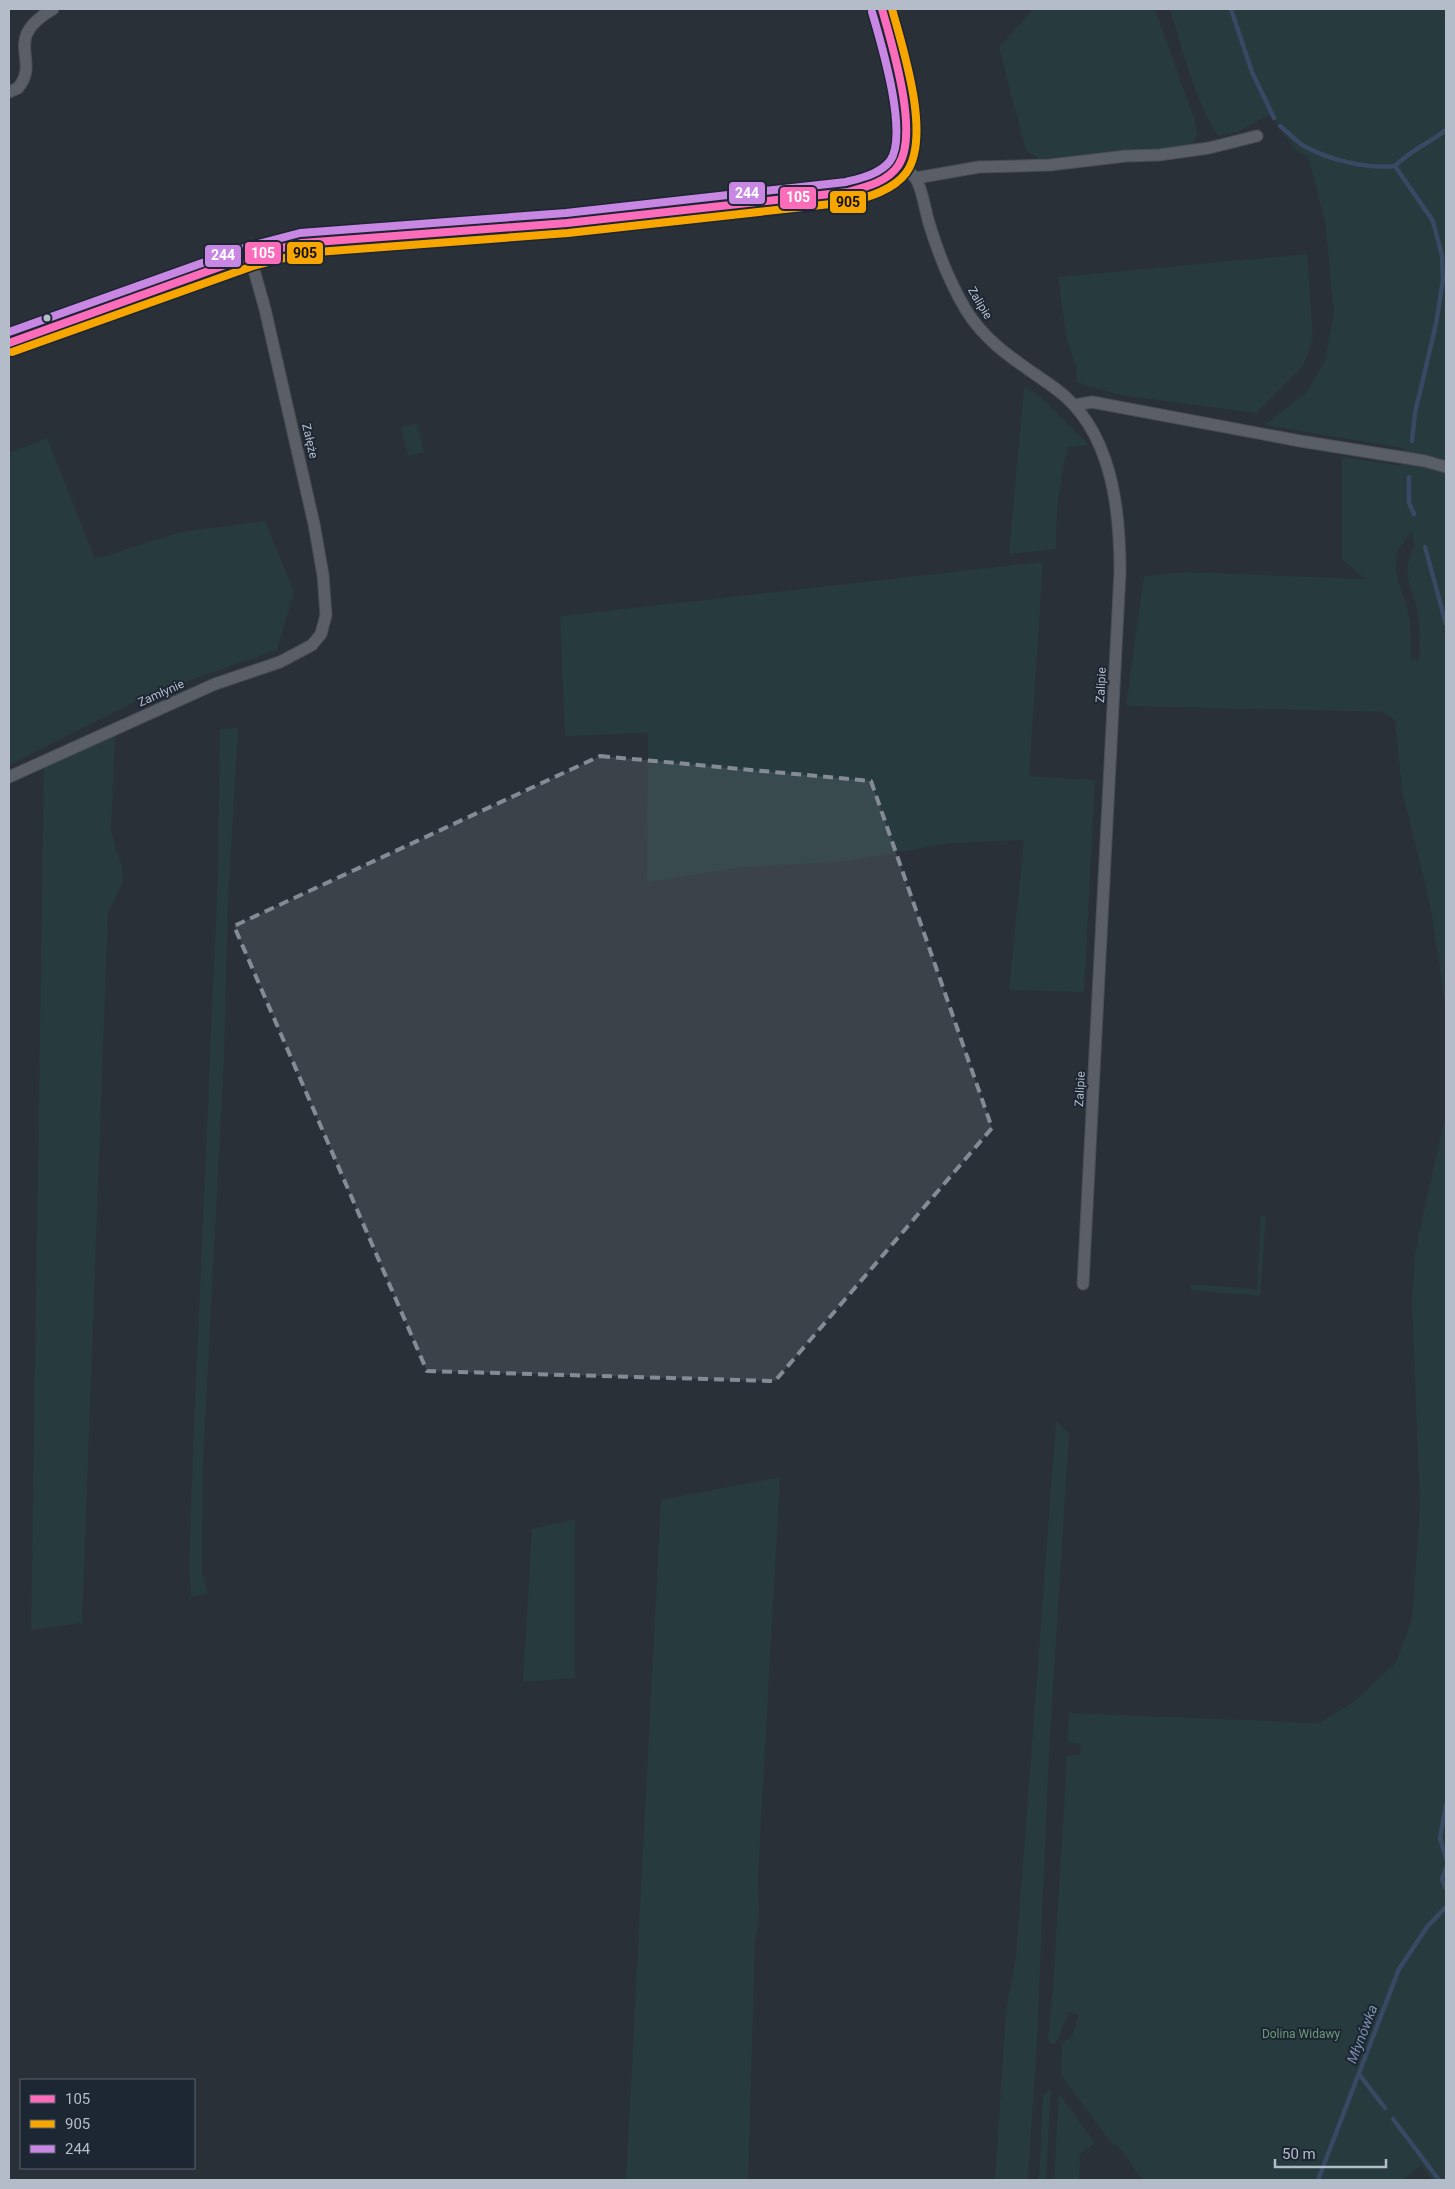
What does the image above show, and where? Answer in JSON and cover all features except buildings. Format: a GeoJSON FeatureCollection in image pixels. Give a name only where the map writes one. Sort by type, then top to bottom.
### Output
{"type":"FeatureCollection","features":[{"type":"Feature","properties":{"kind":"main road"},"geometry":{"type":"LineString","coordinates":[[9,343],[250,256],[302,243],[614,219],[848,192],[876,184],[891,174],[900,163],[909,136],[908,121],[882,9]]}},
{"type":"Feature","properties":{"kind":"street"},"geometry":{"type":"LineString","coordinates":[[9,92],[18,88],[24,76],[22,35],[38,16],[52,9]]}},
{"type":"Feature","properties":{"kind":"street"},"geometry":{"type":"LineString","coordinates":[[900,163],[916,178],[979,168],[1050,165],[1126,156],[1160,155],[1210,148],[1257,136]]}},
{"type":"Feature","properties":{"kind":"street","name":"Zalipie"},"geometry":{"type":"LineString","coordinates":[[916,178],[943,264],[977,327],[1002,352],[1075,405],[1090,428],[1109,469],[1120,549],[1083,1284]]}},
{"type":"Feature","properties":{"kind":"street","name":"Załęże"},"geometry":{"type":"LineString","coordinates":[[250,256],[269,327],[316,532],[323,575],[326,615],[321,634]]}},
{"type":"Feature","properties":{"kind":"street"},"geometry":{"type":"LineString","coordinates":[[1075,405],[1092,402],[1300,441],[1425,461],[1446,467]]}},
{"type":"Feature","properties":{"kind":"street","name":"Zamłynie"},"geometry":{"type":"LineString","coordinates":[[9,777],[215,684],[280,662],[312,645],[321,634]]}},
{"type":"Feature","properties":{"kind":"highlighted area"},"geometry":{"type":"Polygon","coordinates":[[[600,756],[871,781],[992,1128],[775,1381],[427,1371],[234,926],[600,756]]]}},
{"type":"Feature","properties":{"kind":"green space"},"geometry":{"type":"Polygon","coordinates":[[[1034,9],[1155,9],[1195,121],[1197,136],[1191,145],[1040,159],[1026,151],[999,47],[1034,9]]]}},
{"type":"Feature","properties":{"kind":"green space"},"geometry":{"type":"Polygon","coordinates":[[[1170,9],[1446,9],[1446,1033],[1444,999],[1431,909],[1402,790],[1395,720],[1383,712],[1126,706],[1144,576],[1187,572],[1365,579],[1342,559],[1342,457],[1400,466],[1404,448],[1264,425],[1307,392],[1325,360],[1334,312],[1325,222],[1308,156],[1296,151],[1272,117],[1269,115],[1237,132],[1218,136],[1202,106],[1170,9]],[[1411,532],[1395,554],[1397,555],[1397,576],[1410,620],[1411,659],[1419,659],[1418,616],[1407,574],[1410,556],[1415,545],[1411,532]]]}},
{"type":"Feature","properties":{"kind":"green space"},"geometry":{"type":"Polygon","coordinates":[[[1307,254],[1313,338],[1303,366],[1256,413],[1119,395],[1076,382],[1077,369],[1067,341],[1058,277],[1307,254]]]}},
{"type":"Feature","properties":{"kind":"green space"},"geometry":{"type":"Polygon","coordinates":[[[1024,387],[1041,397],[1089,445],[1068,447],[1062,472],[1056,549],[1009,554],[1024,387]]]}},
{"type":"Feature","properties":{"kind":"green space"},"geometry":{"type":"Polygon","coordinates":[[[417,423],[424,452],[408,456],[401,427],[417,423]]]}},
{"type":"Feature","properties":{"kind":"green space"},"geometry":{"type":"Polygon","coordinates":[[[47,438],[95,559],[181,532],[265,521],[294,592],[277,650],[148,695],[9,765],[9,453],[47,438]]]}},
{"type":"Feature","properties":{"kind":"green space"},"geometry":{"type":"Polygon","coordinates":[[[1043,562],[1029,776],[1095,780],[1084,992],[1009,990],[1024,840],[952,843],[847,861],[744,867],[647,882],[648,733],[565,736],[560,616],[1043,562]]]}},
{"type":"Feature","properties":{"kind":"green space"},"geometry":{"type":"Polygon","coordinates":[[[238,728],[228,902],[224,1059],[203,1459],[202,1573],[208,1593],[191,1597],[189,1565],[218,872],[220,729],[238,728]]]}},
{"type":"Feature","properties":{"kind":"green space"},"geometry":{"type":"Polygon","coordinates":[[[115,736],[111,829],[122,865],[123,882],[108,913],[82,1623],[31,1630],[44,765],[115,736]]]}},
{"type":"Feature","properties":{"kind":"green space","name":"Dolina Widawy"},"geometry":{"type":"Polygon","coordinates":[[[1446,1111],[1446,2180],[1432,2180],[1421,2166],[1403,2180],[1143,2180],[1117,2145],[1112,2144],[1061,2075],[1062,2043],[1071,2038],[1079,2015],[1069,2012],[1056,2043],[1050,2044],[1048,2037],[1053,1988],[1067,1756],[1080,1755],[1081,1744],[1068,1742],[1069,1713],[1319,1723],[1355,1701],[1396,1662],[1412,1619],[1420,1507],[1412,1303],[1415,1253],[1446,1111]]]}},
{"type":"Feature","properties":{"kind":"green space"},"geometry":{"type":"Polygon","coordinates":[[[1261,1215],[1266,1216],[1260,1296],[1190,1290],[1191,1284],[1257,1289],[1261,1215]]]}},
{"type":"Feature","properties":{"kind":"green space"},"geometry":{"type":"Polygon","coordinates":[[[1056,1421],[1069,1434],[1049,1751],[1037,2040],[1028,2180],[995,2180],[1006,2011],[1016,1957],[1056,1421]]]}},
{"type":"Feature","properties":{"kind":"green space"},"geometry":{"type":"Polygon","coordinates":[[[780,1477],[758,1876],[759,1917],[755,1945],[748,2180],[626,2180],[661,1500],[780,1477]]]}},
{"type":"Feature","properties":{"kind":"green space"},"geometry":{"type":"Polygon","coordinates":[[[575,1519],[575,1678],[523,1682],[532,1529],[575,1519]]]}},
{"type":"Feature","properties":{"kind":"green space"},"geometry":{"type":"Polygon","coordinates":[[[1051,2088],[1046,2180],[1039,2180],[1043,2095],[1051,2088]]]}},
{"type":"Feature","properties":{"kind":"green space"},"geometry":{"type":"Polygon","coordinates":[[[1059,2094],[1095,2143],[1080,2154],[1079,2180],[1054,2180],[1059,2094]]]}},
{"type":"Feature","properties":{"kind":"waterway"},"geometry":{"type":"LineString","coordinates":[[1231,9],[1252,72],[1274,118]]}},
{"type":"Feature","properties":{"kind":"waterway"},"geometry":{"type":"LineString","coordinates":[[1280,126],[1304,146],[1336,159],[1360,165],[1395,166]]}},
{"type":"Feature","properties":{"kind":"waterway"},"geometry":{"type":"LineString","coordinates":[[1412,441],[1415,413],[1436,324],[1443,280],[1442,256],[1433,221],[1395,166],[1446,130]]}},
{"type":"Feature","properties":{"kind":"waterway"},"geometry":{"type":"LineString","coordinates":[[1409,477],[1409,503],[1414,514]]}},
{"type":"Feature","properties":{"kind":"waterway"},"geometry":{"type":"LineString","coordinates":[[1425,547],[1446,624]]}},
{"type":"Feature","properties":{"kind":"waterway"},"geometry":{"type":"LineString","coordinates":[[1446,1805],[1440,1838],[1446,1858]]}},
{"type":"Feature","properties":{"kind":"waterway"},"geometry":{"type":"LineString","coordinates":[[1446,1868],[1442,1879],[1446,1889]]}},
{"type":"Feature","properties":{"kind":"waterway","name":"Młynówka"},"geometry":{"type":"LineString","coordinates":[[1318,2180],[1399,1969],[1427,1927],[1446,1907]]}},
{"type":"Feature","properties":{"kind":"waterway"},"geometry":{"type":"LineString","coordinates":[[1359,2074],[1385,2108]]}},
{"type":"Feature","properties":{"kind":"waterway"},"geometry":{"type":"LineString","coordinates":[[1393,2119],[1439,2180]]}},
{"type":"Feature","properties":{"kind":"transit line","name":"105"},"geometry":{"type":"LineString","coordinates":[[9,343],[250,256],[302,243],[567,223],[848,192],[869,186],[888,176],[898,166],[904,152],[906,133],[902,89],[882,9]]}},
{"type":"Feature","properties":{"kind":"transit line","name":"905"},"geometry":{"type":"LineString","coordinates":[[12,352],[253,266],[304,253],[568,233],[849,202],[872,195],[888,188],[906,173],[913,157],[916,138],[913,92],[892,9]]}},
{"type":"Feature","properties":{"kind":"transit line","name":"244"},"geometry":{"type":"LineString","coordinates":[[9,332],[247,247],[300,233],[566,213],[846,182],[870,175],[890,161],[895,148],[896,131],[892,88],[872,12]]}}]}
